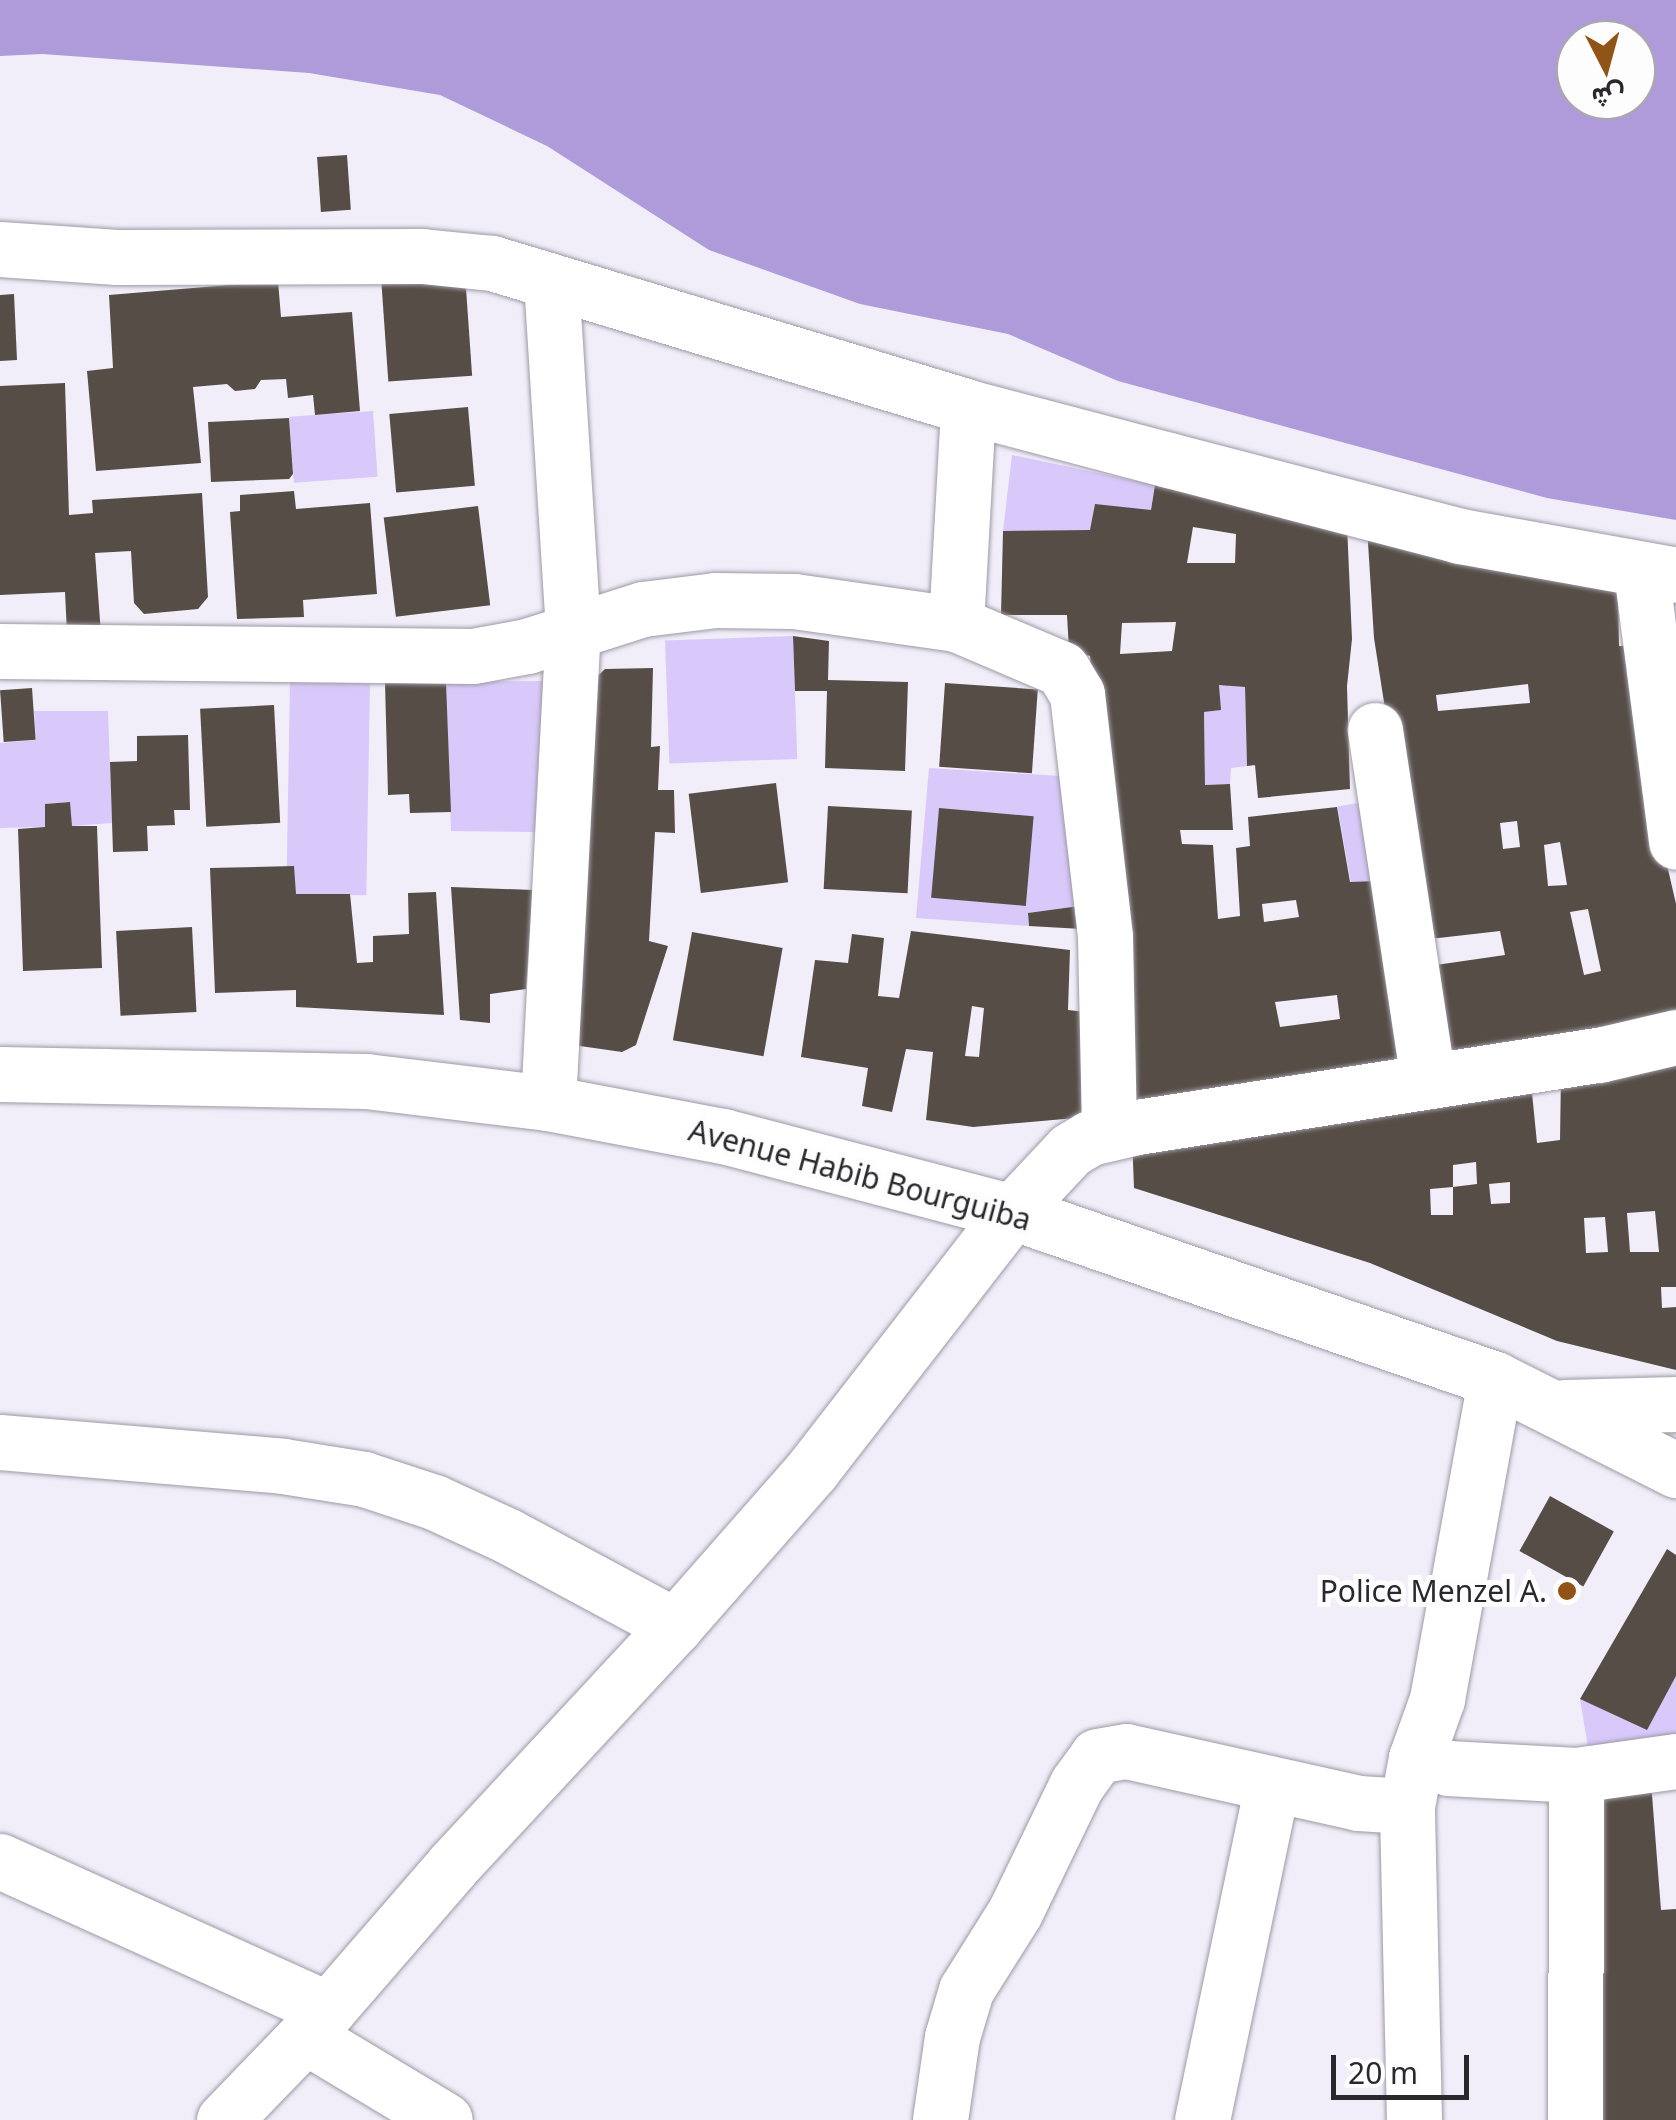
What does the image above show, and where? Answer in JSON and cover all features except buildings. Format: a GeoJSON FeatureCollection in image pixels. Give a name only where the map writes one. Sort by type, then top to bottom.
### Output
{"type":"FeatureCollection","features":[{"type":"Feature","properties":{"kind":"street"},"geometry":{"type":"LineString","coordinates":[[0,249],[117,258],[422,256],[492,263],[968,406],[1460,536],[1658,573],[1676,842]]}},
{"type":"Feature","properties":{"kind":"street"},"geometry":{"type":"LineString","coordinates":[[548,1104],[573,630],[550,281]]}},
{"type":"Feature","properties":{"kind":"street"},"geometry":{"type":"LineString","coordinates":[[956,624],[968,406]]}},
{"type":"Feature","properties":{"kind":"street"},"geometry":{"type":"LineString","coordinates":[[0,651],[473,656],[527,646],[643,610],[716,600],[794,600],[956,624],[1062,669],[1076,694],[1105,937],[1109,1133]]}},
{"type":"Feature","properties":{"kind":"street"},"geometry":{"type":"LineString","coordinates":[[1376,730],[1428,1082]]}},
{"type":"Feature","properties":{"kind":"street"},"geometry":{"type":"LineString","coordinates":[[224,2120],[317,2023],[453,1865],[676,1626],[812,1470],[1012,1212],[1070,1150],[1109,1133],[1599,1055],[1676,1037]]}},
{"type":"Feature","properties":{"kind":"street","name":"Avenue Habib Bourguiba"},"geometry":{"type":"LineString","coordinates":[[0,1074],[366,1081],[548,1104],[723,1136],[1012,1212],[1495,1379],[1676,1470]]}},
{"type":"Feature","properties":{"kind":"street"},"geometry":{"type":"LineString","coordinates":[[1414,2120],[1411,1782],[1437,1699],[1495,1379]]}},
{"type":"Feature","properties":{"kind":"street"},"geometry":{"type":"LineString","coordinates":[[1557,1407],[1676,1404]]}},
{"type":"Feature","properties":{"kind":"street"},"geometry":{"type":"LineString","coordinates":[[0,1442],[283,1466],[364,1480],[434,1502],[508,1536],[676,1626]]}},
{"type":"Feature","properties":{"kind":"street"},"geometry":{"type":"LineString","coordinates":[[940,2120],[952,2036],[966,1990],[1015,1912],[1076,1784],[1097,1756],[1126,1751],[1358,1803],[1448,1768],[1576,1774],[1676,1761]]}},
{"type":"Feature","properties":{"kind":"street"},"geometry":{"type":"LineString","coordinates":[[1575,2120],[1576,1774]]}},
{"type":"Feature","properties":{"kind":"street"},"geometry":{"type":"LineString","coordinates":[[1202,2120],[1272,1786]]}},
{"type":"Feature","properties":{"kind":"street"},"geometry":{"type":"LineString","coordinates":[[0,1861],[317,2023],[445,2120]]}},
{"type":"Feature","properties":{"kind":"shaded area"},"geometry":{"type":"Polygon","coordinates":[[[0,0],[1676,0],[1676,520],[1547,498],[1118,381],[1008,334],[860,304],[709,250],[547,146],[440,95],[309,73],[42,54],[0,56],[0,0]]]}},
{"type":"Feature","properties":{"kind":"shaded area"},"geometry":{"type":"Polygon","coordinates":[[[373,411],[378,477],[294,483],[289,417],[373,411]]]}},
{"type":"Feature","properties":{"kind":"shaded area"},"geometry":{"type":"Polygon","coordinates":[[[1012,455],[1155,485],[1151,510],[1090,530],[1003,531],[1012,455]]]}},
{"type":"Feature","properties":{"kind":"shaded area"},"geometry":{"type":"Polygon","coordinates":[[[793,636],[797,759],[669,763],[665,640],[793,636]]]}},
{"type":"Feature","properties":{"kind":"shaded area"},"geometry":{"type":"Polygon","coordinates":[[[544,681],[536,832],[451,831],[446,682],[544,681]]]}},
{"type":"Feature","properties":{"kind":"shaded area"},"geometry":{"type":"Polygon","coordinates":[[[290,682],[370,683],[366,895],[286,894],[290,682]]]}},
{"type":"Feature","properties":{"kind":"shaded area"},"geometry":{"type":"Polygon","coordinates":[[[1219,685],[1245,687],[1247,766],[1231,768],[1230,784],[1205,785],[1204,712],[1220,710],[1219,685]]]}},
{"type":"Feature","properties":{"kind":"shaded area"},"geometry":{"type":"Polygon","coordinates":[[[34,711],[108,711],[112,823],[72,826],[69,802],[45,804],[45,827],[0,828],[0,743],[36,740],[34,711]]]}},
{"type":"Feature","properties":{"kind":"shaded area"},"geometry":{"type":"Polygon","coordinates":[[[929,768],[1061,776],[1079,906],[1028,913],[1029,926],[916,918],[929,768]]]}},
{"type":"Feature","properties":{"kind":"shaded area"},"geometry":{"type":"Polygon","coordinates":[[[1363,802],[1377,881],[1351,885],[1337,807],[1363,802]]]}},
{"type":"Feature","properties":{"kind":"shaded area"},"geometry":{"type":"Polygon","coordinates":[[[1676,1676],[1676,1747],[1590,1759],[1580,1699],[1647,1729],[1676,1676]]]}},
{"type":"Feature","properties":{"kind":"place","name":"Police Menzel A."},"geometry":{"type":"Point","coordinates":[1567,1591]}}]}
